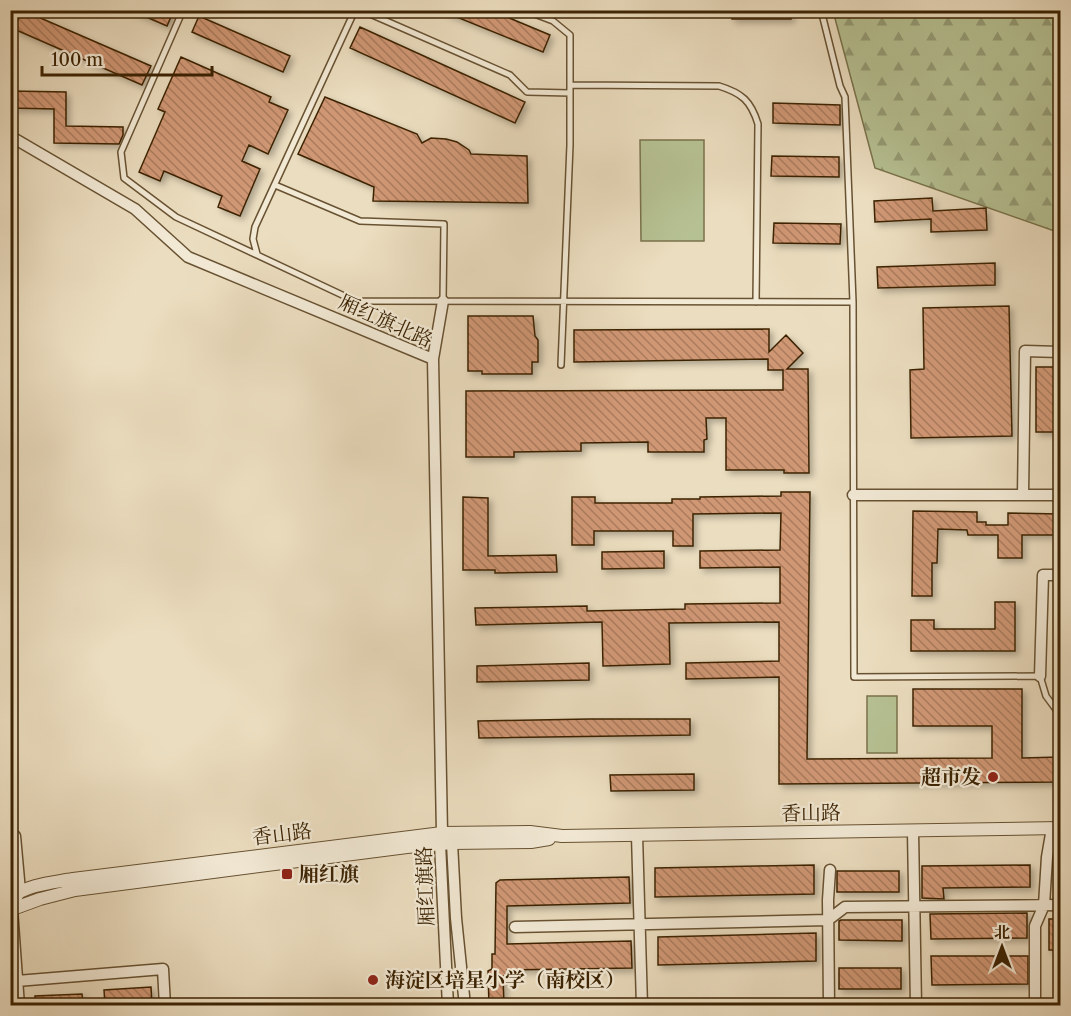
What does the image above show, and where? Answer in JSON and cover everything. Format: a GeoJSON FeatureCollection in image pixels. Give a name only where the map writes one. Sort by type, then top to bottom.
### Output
{"type":"FeatureCollection","features":[{"type":"Feature","properties":{"kind":"street","name":"厢红旗北路"},"geometry":{"type":"LineString","coordinates":[[10,136],[135,209],[188,257],[433,359],[445,840]]}},
{"type":"Feature","properties":{"kind":"street"},"geometry":{"type":"LineString","coordinates":[[433,359],[443,301]]}},
{"type":"Feature","properties":{"kind":"street"},"geometry":{"type":"LineString","coordinates":[[1023,495],[1025,351],[1060,352]]}},
{"type":"Feature","properties":{"kind":"street"},"geometry":{"type":"LineString","coordinates":[[853,495],[1060,495]]}},
{"type":"Feature","properties":{"kind":"street"},"geometry":{"type":"LineString","coordinates":[[1040,676],[1043,575],[1060,576]]}},
{"type":"Feature","properties":{"kind":"street"},"geometry":{"type":"LineString","coordinates":[[1035,1005],[1035,926],[1044,905],[1047,857],[1056,828]]}},
{"type":"Feature","properties":{"kind":"street","name":"香山路"},"geometry":{"type":"LineString","coordinates":[[13,902],[34,886],[72,879],[445,840],[531,842],[562,836],[1056,828]]}},
{"type":"Feature","properties":{"kind":"street"},"geometry":{"type":"LineString","coordinates":[[913,831],[916,1005]]}},
{"type":"Feature","properties":{"kind":"street"},"geometry":{"type":"LineString","coordinates":[[637,835],[642,1005]]}},
{"type":"Feature","properties":{"kind":"street"},"geometry":{"type":"LineString","coordinates":[[15,836],[13,902],[19,1005]]}},
{"type":"Feature","properties":{"kind":"street","name":"香山路"},"geometry":{"type":"LineString","coordinates":[[13,902],[40,899],[75,890],[445,840]]}},
{"type":"Feature","properties":{"kind":"street","name":"厢红旗路"},"geometry":{"type":"LineString","coordinates":[[445,840],[448,1005]]}},
{"type":"Feature","properties":{"kind":"street","name":"厢红旗路"},"geometry":{"type":"LineString","coordinates":[[445,840],[465,1005]]}},
{"type":"Feature","properties":{"kind":"street"},"geometry":{"type":"LineString","coordinates":[[829,1005],[830,870]]}},
{"type":"Feature","properties":{"kind":"street"},"geometry":{"type":"LineString","coordinates":[[515,927],[828,920],[845,907],[1060,905]]}},
{"type":"Feature","properties":{"kind":"street"},"geometry":{"type":"LineString","coordinates":[[17,981],[163,969],[165,1005]]}},
{"type":"Feature","properties":{"kind":"lane"},"geometry":{"type":"LineString","coordinates":[[183,10],[121,152],[124,178],[176,217],[355,301],[853,302]]}},
{"type":"Feature","properties":{"kind":"lane"},"geometry":{"type":"LineString","coordinates":[[257,254],[253,239],[255,227],[355,10]]}},
{"type":"Feature","properties":{"kind":"lane"},"geometry":{"type":"LineString","coordinates":[[361,10],[510,75],[527,92],[570,93]]}},
{"type":"Feature","properties":{"kind":"lane"},"geometry":{"type":"LineString","coordinates":[[524,10],[553,21],[570,35],[570,145],[561,365]]}},
{"type":"Feature","properties":{"kind":"lane"},"geometry":{"type":"LineString","coordinates":[[822,10],[840,86],[845,98],[853,302],[854,677],[1040,676],[1046,696],[1060,715]]}},
{"type":"Feature","properties":{"kind":"lane"},"geometry":{"type":"LineString","coordinates":[[570,85],[719,86],[735,91],[748,102],[753,108],[758,123],[756,302]]}},
{"type":"Feature","properties":{"kind":"lane"},"geometry":{"type":"LineString","coordinates":[[275,184],[360,221],[444,224],[443,301]]}},
{"type":"Feature","properties":{"kind":"green space"},"geometry":{"type":"Polygon","coordinates":[[[833,11],[1060,11],[1060,233],[875,168],[833,11]]]}},
{"type":"Feature","properties":{"kind":"green space"},"geometry":{"type":"Polygon","coordinates":[[[640,140],[704,140],[704,241],[641,241],[640,140]]]}},
{"type":"Feature","properties":{"kind":"green space"},"geometry":{"type":"Polygon","coordinates":[[[867,696],[897,696],[897,753],[867,753],[867,696]]]}},
{"type":"Feature","properties":{"kind":"building"},"geometry":{"type":"Polygon","coordinates":[[[22,10],[151,66],[142,85],[14,29],[22,10]]]}},
{"type":"Feature","properties":{"kind":"building"},"geometry":{"type":"Polygon","coordinates":[[[130,10],[174,10],[167,26],[130,10]]]}},
{"type":"Feature","properties":{"kind":"building"},"geometry":{"type":"Polygon","coordinates":[[[490,10],[550,35],[543,52],[442,11],[490,10]]]}},
{"type":"Feature","properties":{"kind":"building"},"geometry":{"type":"Polygon","coordinates":[[[732,10],[791,10],[791,19],[732,19],[732,10]]]}},
{"type":"Feature","properties":{"kind":"building"},"geometry":{"type":"Polygon","coordinates":[[[199,16],[290,56],[283,72],[192,32],[199,16]]]}},
{"type":"Feature","properties":{"kind":"building"},"geometry":{"type":"Polygon","coordinates":[[[360,27],[525,102],[515,123],[350,48],[360,27]]]}},
{"type":"Feature","properties":{"kind":"building"},"geometry":{"type":"Polygon","coordinates":[[[181,57],[271,97],[269,102],[288,110],[268,154],[249,145],[242,161],[260,169],[240,216],[218,207],[222,196],[164,171],[160,181],[139,172],[165,112],[158,109],[181,57]]]}},
{"type":"Feature","properties":{"kind":"building"},"geometry":{"type":"Polygon","coordinates":[[[10,91],[66,92],[66,126],[123,127],[123,135],[119,144],[54,143],[54,109],[10,108],[10,91]]]}},
{"type":"Feature","properties":{"kind":"building"},"geometry":{"type":"Polygon","coordinates":[[[325,97],[417,134],[422,143],[431,138],[446,139],[457,142],[471,154],[527,156],[528,203],[373,201],[374,187],[298,154],[325,97]]]}},
{"type":"Feature","properties":{"kind":"building"},"geometry":{"type":"Polygon","coordinates":[[[773,103],[840,105],[840,125],[773,123],[773,103]]]}},
{"type":"Feature","properties":{"kind":"building"},"geometry":{"type":"Polygon","coordinates":[[[772,156],[839,157],[839,177],[771,176],[772,156]]]}},
{"type":"Feature","properties":{"kind":"building"},"geometry":{"type":"Polygon","coordinates":[[[932,198],[933,211],[986,208],[987,230],[931,232],[931,219],[875,222],[874,201],[932,198]]]}},
{"type":"Feature","properties":{"kind":"building"},"geometry":{"type":"Polygon","coordinates":[[[774,223],[841,224],[840,244],[773,243],[774,223]]]}},
{"type":"Feature","properties":{"kind":"building"},"geometry":{"type":"Polygon","coordinates":[[[995,263],[995,285],[878,288],[877,267],[995,263]]]}},
{"type":"Feature","properties":{"kind":"building"},"geometry":{"type":"Polygon","coordinates":[[[1009,306],[1012,436],[911,438],[910,370],[924,369],[923,308],[1009,306]]]}},
{"type":"Feature","properties":{"kind":"building"},"geometry":{"type":"Polygon","coordinates":[[[468,316],[533,316],[535,336],[538,340],[538,362],[532,362],[532,374],[482,374],[482,371],[468,371],[468,316]]]}},
{"type":"Feature","properties":{"kind":"building"},"geometry":{"type":"Polygon","coordinates":[[[769,329],[769,352],[786,335],[803,353],[787,369],[808,369],[809,473],[784,473],[784,470],[726,470],[726,418],[706,418],[707,439],[704,440],[704,452],[648,452],[648,442],[581,443],[581,451],[514,452],[514,457],[466,457],[466,391],[783,390],[783,370],[768,370],[768,359],[574,362],[574,330],[769,329]]]}},
{"type":"Feature","properties":{"kind":"building"},"geometry":{"type":"Polygon","coordinates":[[[1036,367],[1060,367],[1060,432],[1036,432],[1036,367]]]}},
{"type":"Feature","properties":{"kind":"building"},"geometry":{"type":"Polygon","coordinates":[[[781,492],[810,492],[807,759],[992,758],[992,726],[913,726],[913,689],[1022,689],[1022,758],[1060,757],[1060,782],[779,784],[779,677],[686,679],[686,663],[779,661],[779,622],[669,623],[670,664],[603,666],[602,622],[476,625],[475,608],[587,606],[587,611],[685,609],[685,604],[780,603],[780,567],[700,568],[700,551],[780,550],[781,513],[693,514],[693,546],[673,546],[673,531],[594,531],[594,545],[572,545],[572,497],[595,497],[595,503],[672,503],[672,499],[700,499],[700,497],[781,496],[781,492]]]}},
{"type":"Feature","properties":{"kind":"building"},"geometry":{"type":"Polygon","coordinates":[[[463,497],[488,498],[488,556],[556,555],[557,572],[495,573],[495,570],[463,570],[463,497]]]}},
{"type":"Feature","properties":{"kind":"building"},"geometry":{"type":"Polygon","coordinates":[[[913,511],[977,512],[977,522],[986,522],[986,525],[1008,525],[1008,513],[1060,514],[1060,535],[1022,535],[1022,558],[998,558],[998,535],[968,535],[967,530],[938,529],[937,563],[932,563],[932,596],[912,596],[913,511]]]}},
{"type":"Feature","properties":{"kind":"building"},"geometry":{"type":"Polygon","coordinates":[[[664,551],[664,568],[602,569],[602,552],[664,551]]]}},
{"type":"Feature","properties":{"kind":"building"},"geometry":{"type":"Polygon","coordinates":[[[995,602],[1015,602],[1015,651],[911,651],[911,620],[934,620],[934,629],[995,629],[995,602]]]}},
{"type":"Feature","properties":{"kind":"building"},"geometry":{"type":"Polygon","coordinates":[[[589,663],[589,680],[477,682],[477,666],[589,663]]]}},
{"type":"Feature","properties":{"kind":"building"},"geometry":{"type":"Polygon","coordinates":[[[690,719],[690,735],[479,738],[478,721],[690,719]]]}},
{"type":"Feature","properties":{"kind":"building"},"geometry":{"type":"Polygon","coordinates":[[[694,774],[694,790],[611,791],[610,775],[694,774]]]}},
{"type":"Feature","properties":{"kind":"building"},"geometry":{"type":"Polygon","coordinates":[[[814,865],[814,894],[655,897],[655,868],[814,865]]]}},
{"type":"Feature","properties":{"kind":"building"},"geometry":{"type":"Polygon","coordinates":[[[1030,865],[1030,887],[943,888],[944,899],[922,898],[922,866],[1030,865]]]}},
{"type":"Feature","properties":{"kind":"building"},"geometry":{"type":"Polygon","coordinates":[[[837,871],[899,871],[899,892],[837,892],[837,871]]]}},
{"type":"Feature","properties":{"kind":"building"},"geometry":{"type":"Polygon","coordinates":[[[629,877],[630,903],[507,906],[507,944],[631,941],[632,968],[507,970],[508,975],[503,976],[504,1005],[489,1005],[488,971],[492,969],[492,954],[495,954],[496,883],[500,880],[629,877]]]}},
{"type":"Feature","properties":{"kind":"building"},"geometry":{"type":"Polygon","coordinates":[[[1027,913],[1027,938],[931,939],[930,914],[1027,913]]]}},
{"type":"Feature","properties":{"kind":"building"},"geometry":{"type":"Polygon","coordinates":[[[1049,919],[1060,919],[1060,950],[1049,950],[1049,919]]]}},
{"type":"Feature","properties":{"kind":"building"},"geometry":{"type":"Polygon","coordinates":[[[902,920],[902,941],[839,940],[839,921],[902,920]]]}},
{"type":"Feature","properties":{"kind":"building"},"geometry":{"type":"Polygon","coordinates":[[[816,933],[816,961],[658,965],[658,937],[816,933]]]}},
{"type":"Feature","properties":{"kind":"building"},"geometry":{"type":"Polygon","coordinates":[[[931,956],[1028,956],[1028,984],[932,985],[931,956]]]}},
{"type":"Feature","properties":{"kind":"building"},"geometry":{"type":"Polygon","coordinates":[[[839,968],[901,968],[901,989],[839,989],[839,968]]]}},
{"type":"Feature","properties":{"kind":"building"},"geometry":{"type":"Polygon","coordinates":[[[151,987],[152,1005],[105,1005],[104,990],[151,987]]]}},
{"type":"Feature","properties":{"kind":"building"},"geometry":{"type":"Polygon","coordinates":[[[82,994],[83,1005],[35,1005],[35,996],[82,994]]]}},
{"type":"Feature","properties":{"kind":"place","name":"超市发"},"geometry":{"type":"Point","coordinates":[993,777]}},
{"type":"Feature","properties":{"kind":"place","name":"厢红旗"},"geometry":{"type":"Point","coordinates":[287,874]}},
{"type":"Feature","properties":{"kind":"place","name":"海淀区培星小学（南校区）"},"geometry":{"type":"Point","coordinates":[373,980]}}]}
